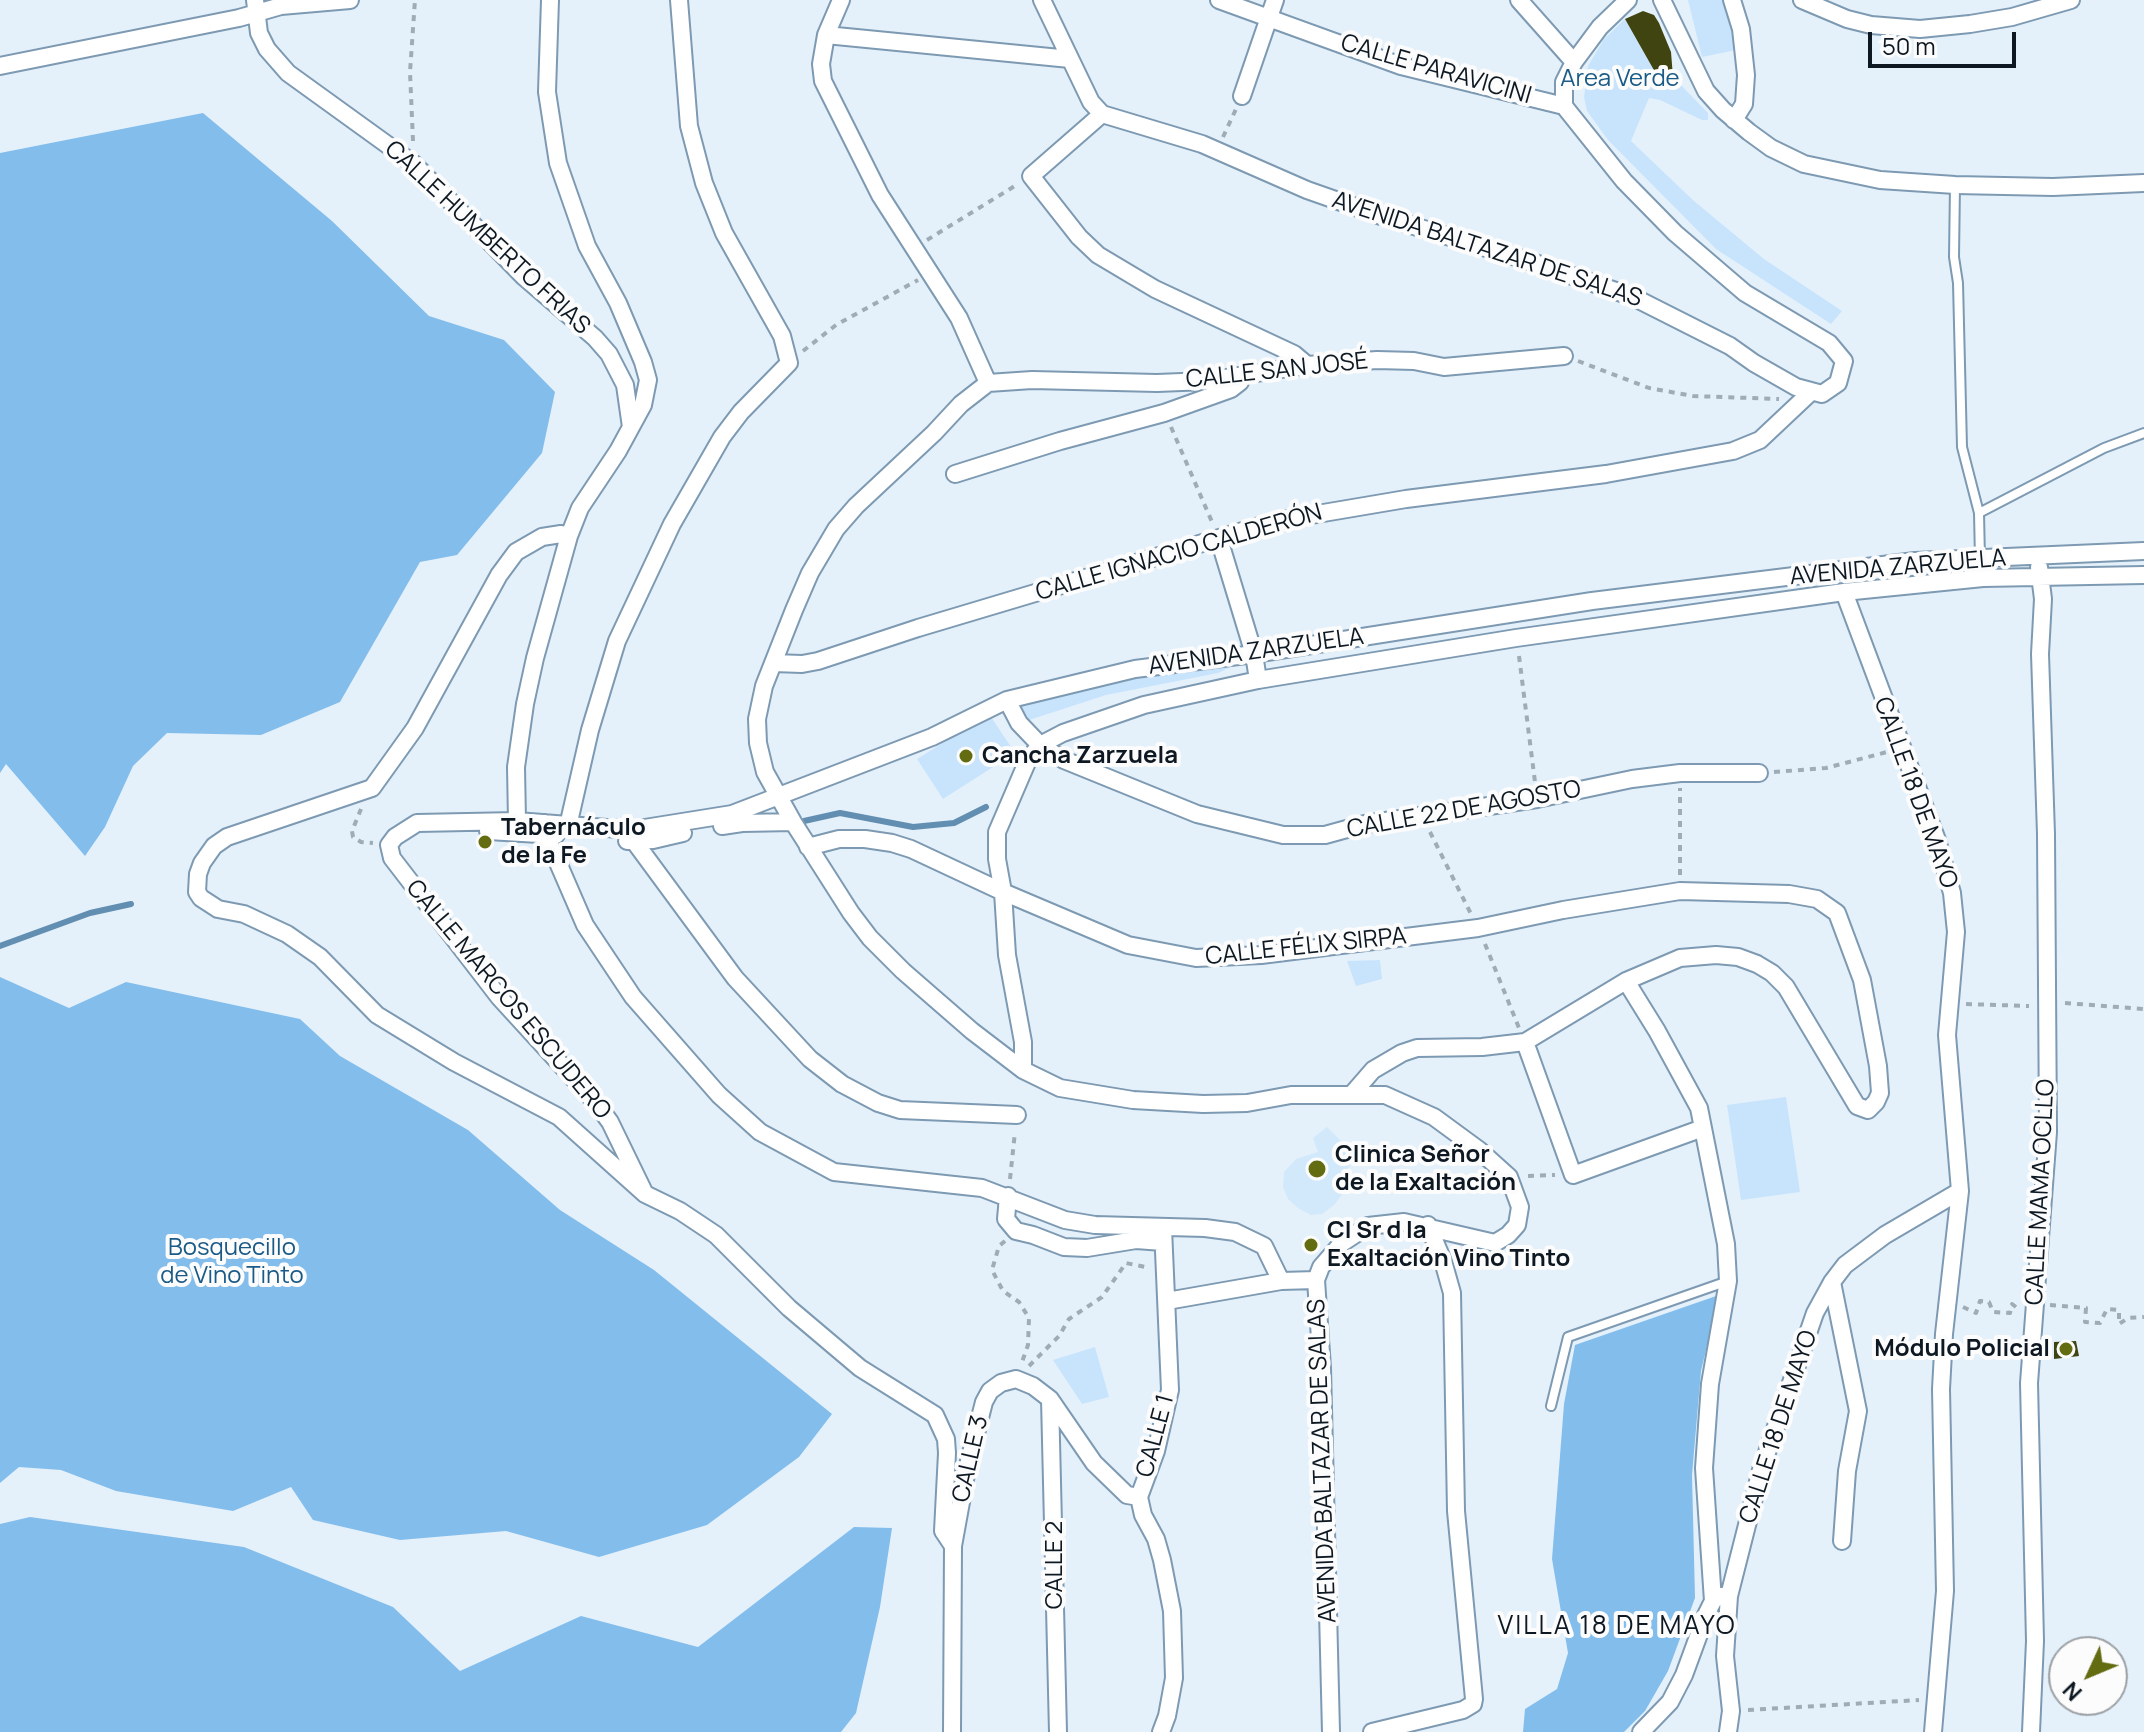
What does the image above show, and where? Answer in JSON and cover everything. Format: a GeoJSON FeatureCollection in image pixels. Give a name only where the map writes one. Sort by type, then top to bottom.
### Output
{"type":"FeatureCollection","features":[{"type":"Feature","properties":{"kind":"street"},"geometry":{"type":"LineString","coordinates":[[0,66],[255,7],[350,0]]}},
{"type":"Feature","properties":{"kind":"street"},"geometry":{"type":"LineString","coordinates":[[517,821],[516,767],[525,704],[569,536],[580,508],[643,405],[648,380],[618,303],[587,246],[558,163],[547,92],[550,0]]}},
{"type":"Feature","properties":{"kind":"street"},"geometry":{"type":"LineString","coordinates":[[568,826],[590,730],[617,641],[672,524],[722,437],[741,412],[789,363],[782,336],[724,233],[704,183],[689,126],[679,0]]}},
{"type":"Feature","properties":{"kind":"street"},"geometry":{"type":"LineString","coordinates":[[841,0],[826,35],[821,64],[829,98],[880,195],[959,318],[988,383],[961,404],[856,506],[836,529],[810,573],[764,686],[757,719],[758,743],[765,772],[793,822],[870,938],[961,1022],[1023,1070],[1060,1088],[1161,1102],[1247,1103],[1291,1095],[1385,1095],[1434,1117],[1509,1177]]}},
{"type":"Feature","properties":{"kind":"street"},"geometry":{"type":"LineString","coordinates":[[1042,0],[1091,102],[1102,114],[1031,176],[1079,237],[1098,255],[1155,289],[1294,354],[1307,365]]}},
{"type":"Feature","properties":{"kind":"street","name":"CALLE PARAVICINI"},"geometry":{"type":"LineString","coordinates":[[1219,0],[1401,66],[1564,106]]}},
{"type":"Feature","properties":{"kind":"street"},"geometry":{"type":"LineString","coordinates":[[1242,96],[1275,0]]}},
{"type":"Feature","properties":{"kind":"street"},"geometry":{"type":"LineString","coordinates":[[1519,0],[1574,62]]}},
{"type":"Feature","properties":{"kind":"street"},"geometry":{"type":"LineString","coordinates":[[1628,0],[1600,27],[1574,62],[1564,82],[1564,106],[1624,181],[1685,242],[1745,293],[1829,343],[1844,361],[1838,383],[1822,394],[1803,390]]}},
{"type":"Feature","properties":{"kind":"street"},"geometry":{"type":"LineString","coordinates":[[1662,0],[1706,91],[1734,120],[1771,148],[1804,164],[1880,180],[1955,185],[2053,187],[2144,183]]}},
{"type":"Feature","properties":{"kind":"street"},"geometry":{"type":"LineString","coordinates":[[1732,0],[1741,29],[1746,75],[1744,104],[1734,120]]}},
{"type":"Feature","properties":{"kind":"street"},"geometry":{"type":"LineString","coordinates":[[1802,0],[1859,22],[1920,29],[2012,17],[2071,0]]}},
{"type":"Feature","properties":{"kind":"street","name":"CALLE HUMBERTO FRIAS"},"geometry":{"type":"LineString","coordinates":[[255,7],[259,33],[267,49],[288,73],[414,164],[524,277],[595,338],[609,354],[625,385],[631,427]]}},
{"type":"Feature","properties":{"kind":"street"},"geometry":{"type":"LineString","coordinates":[[826,35],[1070,59]]}},
{"type":"Feature","properties":{"kind":"street","name":"AVENIDA BALTAZAR DE SALAS"},"geometry":{"type":"LineString","coordinates":[[1102,114],[1216,150],[1307,190],[1633,297],[1730,346],[1803,390]]}},
{"type":"Feature","properties":{"kind":"street","name":"CALLE SAN JOSÉ"},"geometry":{"type":"LineString","coordinates":[[988,383],[1032,380],[1157,383],[1240,377],[1307,365],[1389,360],[1444,367],[1564,356]]}},
{"type":"Feature","properties":{"kind":"street"},"geometry":{"type":"LineString","coordinates":[[955,474],[1164,413],[1231,389],[1240,382],[1240,377]]}},
{"type":"Feature","properties":{"kind":"street","name":"CALLE IGNACIO CALDERÓN"},"geometry":{"type":"LineString","coordinates":[[773,663],[818,661],[1084,577],[1276,521],[1323,511],[1606,474],[1733,451],[1760,440],[1803,390]]}},
{"type":"Feature","properties":{"kind":"street"},"geometry":{"type":"LineString","coordinates":[[569,536],[542,537],[516,552],[499,575],[415,728],[382,777],[366,792],[227,837],[214,846],[202,863],[197,884],[201,898],[218,909],[257,919],[298,941],[320,957],[377,1015],[454,1062],[559,1117],[645,1194],[700,1222],[789,1308],[860,1368],[935,1415],[946,1439],[947,1453],[943,1531],[953,1546]]}},
{"type":"Feature","properties":{"kind":"street"},"geometry":{"type":"LineString","coordinates":[[1219,539],[1254,654],[1258,680]]}},
{"type":"Feature","properties":{"kind":"street","name":"AVENIDA ZARZUELA"},"geometry":{"type":"LineString","coordinates":[[392,844],[417,823],[517,821],[546,829],[568,826],[633,836],[732,814],[932,737],[1007,700],[1135,669],[1254,654],[1592,601],[1915,561],[2144,551]]}},
{"type":"Feature","properties":{"kind":"street","name":"CALLE MAMA OCLLO"},"geometry":{"type":"LineString","coordinates":[[2031,1732],[2035,1641],[2029,1313],[2048,1132],[2040,654],[2043,599],[2037,555]]}},
{"type":"Feature","properties":{"kind":"street","name":"AVENIDA ZARZUELA"},"geometry":{"type":"LineString","coordinates":[[1040,745],[1083,725],[1144,705],[1258,680],[1516,638],[1844,592],[1983,578],[2144,575]]}},
{"type":"Feature","properties":{"kind":"street","name":"CALLE 18 DE MAYO"},"geometry":{"type":"LineString","coordinates":[[1844,592],[1937,840],[1952,893],[1956,932],[1947,1035],[1960,1191],[1941,1389],[1945,1591],[1933,1732]]}},
{"type":"Feature","properties":{"kind":"street"},"geometry":{"type":"LineString","coordinates":[[1007,700],[1019,723],[1040,745],[1028,760],[997,832],[1007,955],[1023,1042],[1023,1070]]}},
{"type":"Feature","properties":{"kind":"street","name":"CALLE 22 DE AGOSTO"},"geometry":{"type":"LineString","coordinates":[[1040,745],[1064,760],[1197,814],[1283,835],[1325,835],[1365,824],[1537,799],[1632,779],[1680,773],[1759,773]]}},
{"type":"Feature","properties":{"kind":"street"},"geometry":{"type":"LineString","coordinates":[[392,844],[434,830],[546,829],[633,836],[742,823],[793,822]]}},
{"type":"Feature","properties":{"kind":"street"},"geometry":{"type":"LineString","coordinates":[[546,829],[585,925],[633,997],[719,1095],[760,1132],[834,1172],[982,1188],[1065,1220],[1163,1235]]}},
{"type":"Feature","properties":{"kind":"street"},"geometry":{"type":"LineString","coordinates":[[633,836],[735,978],[810,1059],[842,1084],[878,1103],[900,1110],[1017,1115]]}},
{"type":"Feature","properties":{"kind":"street","name":"CALLE FÉLIX SIRPA"},"geometry":{"type":"LineString","coordinates":[[808,847],[839,839],[892,843],[1128,945],[1196,958],[1261,955],[1478,928],[1680,891],[1789,894],[1817,899],[1837,913],[1862,980],[1878,1066],[1880,1093],[1876,1102],[1865,1110],[1852,1101],[1786,987],[1757,964],[1738,957],[1716,955],[1680,958],[1626,981]]}},
{"type":"Feature","properties":{"kind":"street","name":"CALLE MARCOS ESCUDERO"},"geometry":{"type":"LineString","coordinates":[[392,844],[499,997],[610,1122],[645,1194]]}},
{"type":"Feature","properties":{"kind":"street"},"geometry":{"type":"LineString","coordinates":[[1353,1093],[1373,1070],[1402,1053],[1417,1048],[1482,1047],[1525,1042],[1626,981],[1693,1098],[1703,1128],[1726,1244],[1728,1281],[1710,1384],[1704,1468],[1713,1601]]}},
{"type":"Feature","properties":{"kind":"street"},"geometry":{"type":"LineString","coordinates":[[1525,1042],[1573,1175],[1703,1128]]}},
{"type":"Feature","properties":{"kind":"street","name":"AVENIDA BALTAZAR DE SALAS"},"geometry":{"type":"LineString","coordinates":[[1331,1732],[1322,1368],[1316,1280],[1321,1267],[1342,1243],[1368,1226],[1404,1222],[1428,1225],[1495,1243],[1517,1225],[1520,1207],[1509,1177]]}},
{"type":"Feature","properties":{"kind":"street","name":"CALLE 18 DE MAYO"},"geometry":{"type":"LineString","coordinates":[[1728,1732],[1731,1711],[1725,1656],[1729,1596],[1761,1470],[1815,1313],[1845,1265],[1885,1235],[1960,1191]]}},
{"type":"Feature","properties":{"kind":"street"},"geometry":{"type":"LineString","coordinates":[[1008,1196],[1006,1219],[1016,1231],[1064,1247],[1087,1248],[1205,1228],[1235,1232],[1264,1246],[1281,1281]]}},
{"type":"Feature","properties":{"kind":"street"},"geometry":{"type":"LineString","coordinates":[[1372,1732],[1469,1708],[1474,1699],[1456,1511],[1452,1293],[1428,1225]]}},
{"type":"Feature","properties":{"kind":"street","name":"CALLE 1"},"geometry":{"type":"LineString","coordinates":[[1161,1732],[1174,1678],[1172,1611],[1156,1539],[1143,1515],[1139,1497],[1156,1451],[1170,1390],[1163,1235]]}},
{"type":"Feature","properties":{"kind":"street"},"geometry":{"type":"LineString","coordinates":[[1167,1301],[1281,1281],[1316,1280]]}},
{"type":"Feature","properties":{"kind":"street"},"geometry":{"type":"LineString","coordinates":[[1832,1282],[1858,1411],[1847,1471],[1842,1541]]}},
{"type":"Feature","properties":{"kind":"street"},"geometry":{"type":"LineString","coordinates":[[1016,1379],[1033,1386],[1050,1399],[1094,1463],[1127,1495],[1139,1497]]}},
{"type":"Feature","properties":{"kind":"street","name":"CALLE 3"},"geometry":{"type":"LineString","coordinates":[[952,1732],[953,1546],[967,1469],[984,1402],[990,1391],[1001,1383],[1016,1379]]}},
{"type":"Feature","properties":{"kind":"street","name":"CALLE 2"},"geometry":{"type":"LineString","coordinates":[[1050,1399],[1058,1732]]}},
{"type":"Feature","properties":{"kind":"street"},"geometry":{"type":"LineString","coordinates":[[1641,1732],[1670,1702],[1713,1601],[1718,1596],[1729,1596]]}},
{"type":"Feature","properties":{"kind":"street"},"geometry":{"type":"LineString","coordinates":[[1430,1732],[1443,1713]]}},
{"type":"Feature","properties":{"kind":"lane"},"geometry":{"type":"LineString","coordinates":[[1955,185],[1954,257],[1958,283],[1962,447],[1979,513],[1983,578]]}},
{"type":"Feature","properties":{"kind":"lane"},"geometry":{"type":"LineString","coordinates":[[1979,513],[2104,448],[2144,433]]}},
{"type":"Feature","properties":{"kind":"lane"},"geometry":{"type":"LineString","coordinates":[[1551,1406],[1568,1337],[1728,1281]]}},
{"type":"Feature","properties":{"kind":"path"},"geometry":{"type":"LineString","coordinates":[[414,164],[410,72],[415,0]]}},
{"type":"Feature","properties":{"kind":"path"},"geometry":{"type":"LineString","coordinates":[[1216,150],[1242,96]]}},
{"type":"Feature","properties":{"kind":"path"},"geometry":{"type":"LineString","coordinates":[[914,248],[1031,176]]}},
{"type":"Feature","properties":{"kind":"path"},"geometry":{"type":"LineString","coordinates":[[789,363],[836,325],[930,274]]}},
{"type":"Feature","properties":{"kind":"path"},"geometry":{"type":"LineString","coordinates":[[1564,356],[1649,388],[1693,396],[1780,399],[1803,390]]}},
{"type":"Feature","properties":{"kind":"path"},"geometry":{"type":"LineString","coordinates":[[1164,413],[1219,539]]}},
{"type":"Feature","properties":{"kind":"path"},"geometry":{"type":"LineString","coordinates":[[1516,638],[1537,799]]}},
{"type":"Feature","properties":{"kind":"path"},"geometry":{"type":"LineString","coordinates":[[1759,773],[1826,768],[1901,748]]}},
{"type":"Feature","properties":{"kind":"path"},"geometry":{"type":"LineString","coordinates":[[1680,773],[1680,891]]}},
{"type":"Feature","properties":{"kind":"path"},"geometry":{"type":"LineString","coordinates":[[366,792],[352,831],[353,837],[392,844]]}},
{"type":"Feature","properties":{"kind":"path"},"geometry":{"type":"LineString","coordinates":[[1948,1004],[2046,1004],[2144,1009]]}},
{"type":"Feature","properties":{"kind":"path"},"geometry":{"type":"LineString","coordinates":[[1008,1196],[1017,1115]]}},
{"type":"Feature","properties":{"kind":"path"},"geometry":{"type":"LineString","coordinates":[[1509,1177],[1573,1175]]}},
{"type":"Feature","properties":{"kind":"path"},"geometry":{"type":"LineString","coordinates":[[1016,1231],[999,1246],[992,1270],[1003,1291],[1019,1302],[1029,1318],[1028,1345],[1016,1379]]}},
{"type":"Feature","properties":{"kind":"path"},"geometry":{"type":"LineString","coordinates":[[1016,1379],[1059,1336],[1069,1319],[1102,1297],[1126,1263],[1165,1270]]}},
{"type":"Feature","properties":{"kind":"path"},"geometry":{"type":"LineString","coordinates":[[1950,1301],[1976,1313],[1980,1301],[1989,1302],[1993,1312],[2010,1313],[2012,1304],[2029,1313]]}},
{"type":"Feature","properties":{"kind":"path"},"geometry":{"type":"LineString","coordinates":[[2065,1305],[2086,1308],[2085,1322],[2100,1323],[2107,1309],[2119,1310],[2119,1324],[2128,1318],[2144,1317]]}},
{"type":"Feature","properties":{"kind":"path"},"geometry":{"type":"LineString","coordinates":[[1731,1711],[1938,1699]]}},
{"type":"Feature","properties":{"kind":"shaded area","name":"Clinica Señor de la Exaltación"},"geometry":{"type":"Polygon","coordinates":[[[1327,1127],[1357,1157],[1344,1173],[1344,1192],[1334,1205],[1322,1214],[1311,1215],[1288,1199],[1283,1187],[1284,1172],[1296,1159],[1318,1152],[1313,1138],[1327,1127]]]}},
{"type":"Feature","properties":{"kind":"green space"},"geometry":{"type":"Polygon","coordinates":[[[1688,0],[1728,0],[1741,49],[1702,57],[1688,0]]]}},
{"type":"Feature","properties":{"kind":"green space","name":"Area Verde"},"geometry":{"type":"Polygon","coordinates":[[[1625,19],[1655,72],[1673,77],[1708,113],[1708,120],[1702,120],[1649,98],[1631,141],[1694,201],[1764,259],[1842,311],[1831,324],[1716,249],[1608,140],[1587,111],[1584,97],[1588,66],[1604,39],[1625,19]]]}},
{"type":"Feature","properties":{"kind":"green space"},"geometry":{"type":"Polygon","coordinates":[[[203,113],[332,221],[429,316],[504,340],[555,392],[542,453],[457,555],[420,562],[340,702],[261,735],[167,733],[133,766],[105,827],[85,856],[6,764],[0,773],[0,153],[203,113]]]}},
{"type":"Feature","properties":{"kind":"green space"},"geometry":{"type":"Polygon","coordinates":[[[1232,657],[1233,666],[1218,673],[1106,695],[1029,720],[1020,712],[1020,702],[1028,698],[1232,657]]]}},
{"type":"Feature","properties":{"kind":"green space","name":"Cancha Zarzuela"},"geometry":{"type":"Polygon","coordinates":[[[989,714],[1015,753],[943,799],[917,759],[989,714]]]}},
{"type":"Feature","properties":{"kind":"green space"},"geometry":{"type":"Polygon","coordinates":[[[1380,960],[1382,979],[1356,986],[1347,961],[1380,960]]]}},
{"type":"Feature","properties":{"kind":"green space","name":"Bosquecillo de Vino Tinto"},"geometry":{"type":"Polygon","coordinates":[[[0,977],[69,1008],[126,982],[300,1019],[340,1056],[468,1130],[560,1210],[654,1270],[832,1414],[799,1457],[707,1525],[599,1557],[506,1531],[400,1540],[313,1520],[291,1487],[233,1511],[116,1491],[61,1470],[19,1467],[0,1483],[0,977]]]}},
{"type":"Feature","properties":{"kind":"green space"},"geometry":{"type":"Polygon","coordinates":[[[1786,1097],[1800,1192],[1741,1200],[1727,1105],[1786,1097]]]}},
{"type":"Feature","properties":{"kind":"green space"},"geometry":{"type":"Polygon","coordinates":[[[1719,1295],[1701,1371],[1692,1475],[1695,1598],[1668,1671],[1645,1711],[1624,1732],[1523,1732],[1525,1709],[1557,1689],[1568,1653],[1552,1559],[1564,1404],[1575,1345],[1719,1295]]]}},
{"type":"Feature","properties":{"kind":"green space"},"geometry":{"type":"Polygon","coordinates":[[[1095,1347],[1109,1397],[1082,1404],[1053,1360],[1095,1347]]]}},
{"type":"Feature","properties":{"kind":"green space"},"geometry":{"type":"Polygon","coordinates":[[[30,1517],[244,1547],[393,1607],[460,1671],[581,1616],[698,1647],[854,1527],[892,1528],[880,1607],[856,1713],[841,1732],[0,1732],[0,1524],[30,1517]]]}},
{"type":"Feature","properties":{"kind":"building"},"geometry":{"type":"Polygon","coordinates":[[[1643,11],[1654,15],[1659,23],[1671,52],[1673,77],[1655,72],[1625,19],[1643,11]]]}},
{"type":"Feature","properties":{"kind":"building","name":"Módulo Policial"},"geometry":{"type":"Polygon","coordinates":[[[2076,1341],[2079,1356],[2054,1359],[2054,1342],[2076,1341]]]}},
{"type":"Feature","properties":{"kind":"waterway"},"geometry":{"type":"LineString","coordinates":[[804,821],[840,813],[913,827],[954,823],[986,807]]}},
{"type":"Feature","properties":{"kind":"waterway"},"geometry":{"type":"LineString","coordinates":[[0,946],[90,913],[131,904]]}},
{"type":"Feature","properties":{"kind":"place","name":"Cancha Zarzuela"},"geometry":{"type":"Point","coordinates":[966,756]}},
{"type":"Feature","properties":{"kind":"place","name":"Tabernáculo de la Fe"},"geometry":{"type":"Point","coordinates":[485,842]}},
{"type":"Feature","properties":{"kind":"place","name":"Clinica Señor de la Exaltación"},"geometry":{"type":"Point","coordinates":[1317,1169]}},
{"type":"Feature","properties":{"kind":"place","name":"CI Sr d la Exaltación Vino Tinto"},"geometry":{"type":"Point","coordinates":[1311,1245]}},
{"type":"Feature","properties":{"kind":"place","name":"Módulo Policial"},"geometry":{"type":"Point","coordinates":[2066,1349]}},
{"type":"Feature","properties":{"kind":"district","name":"VILLA 18 DE MAYO"},"geometry":{"type":"Point","coordinates":[1617,1627]}}]}
